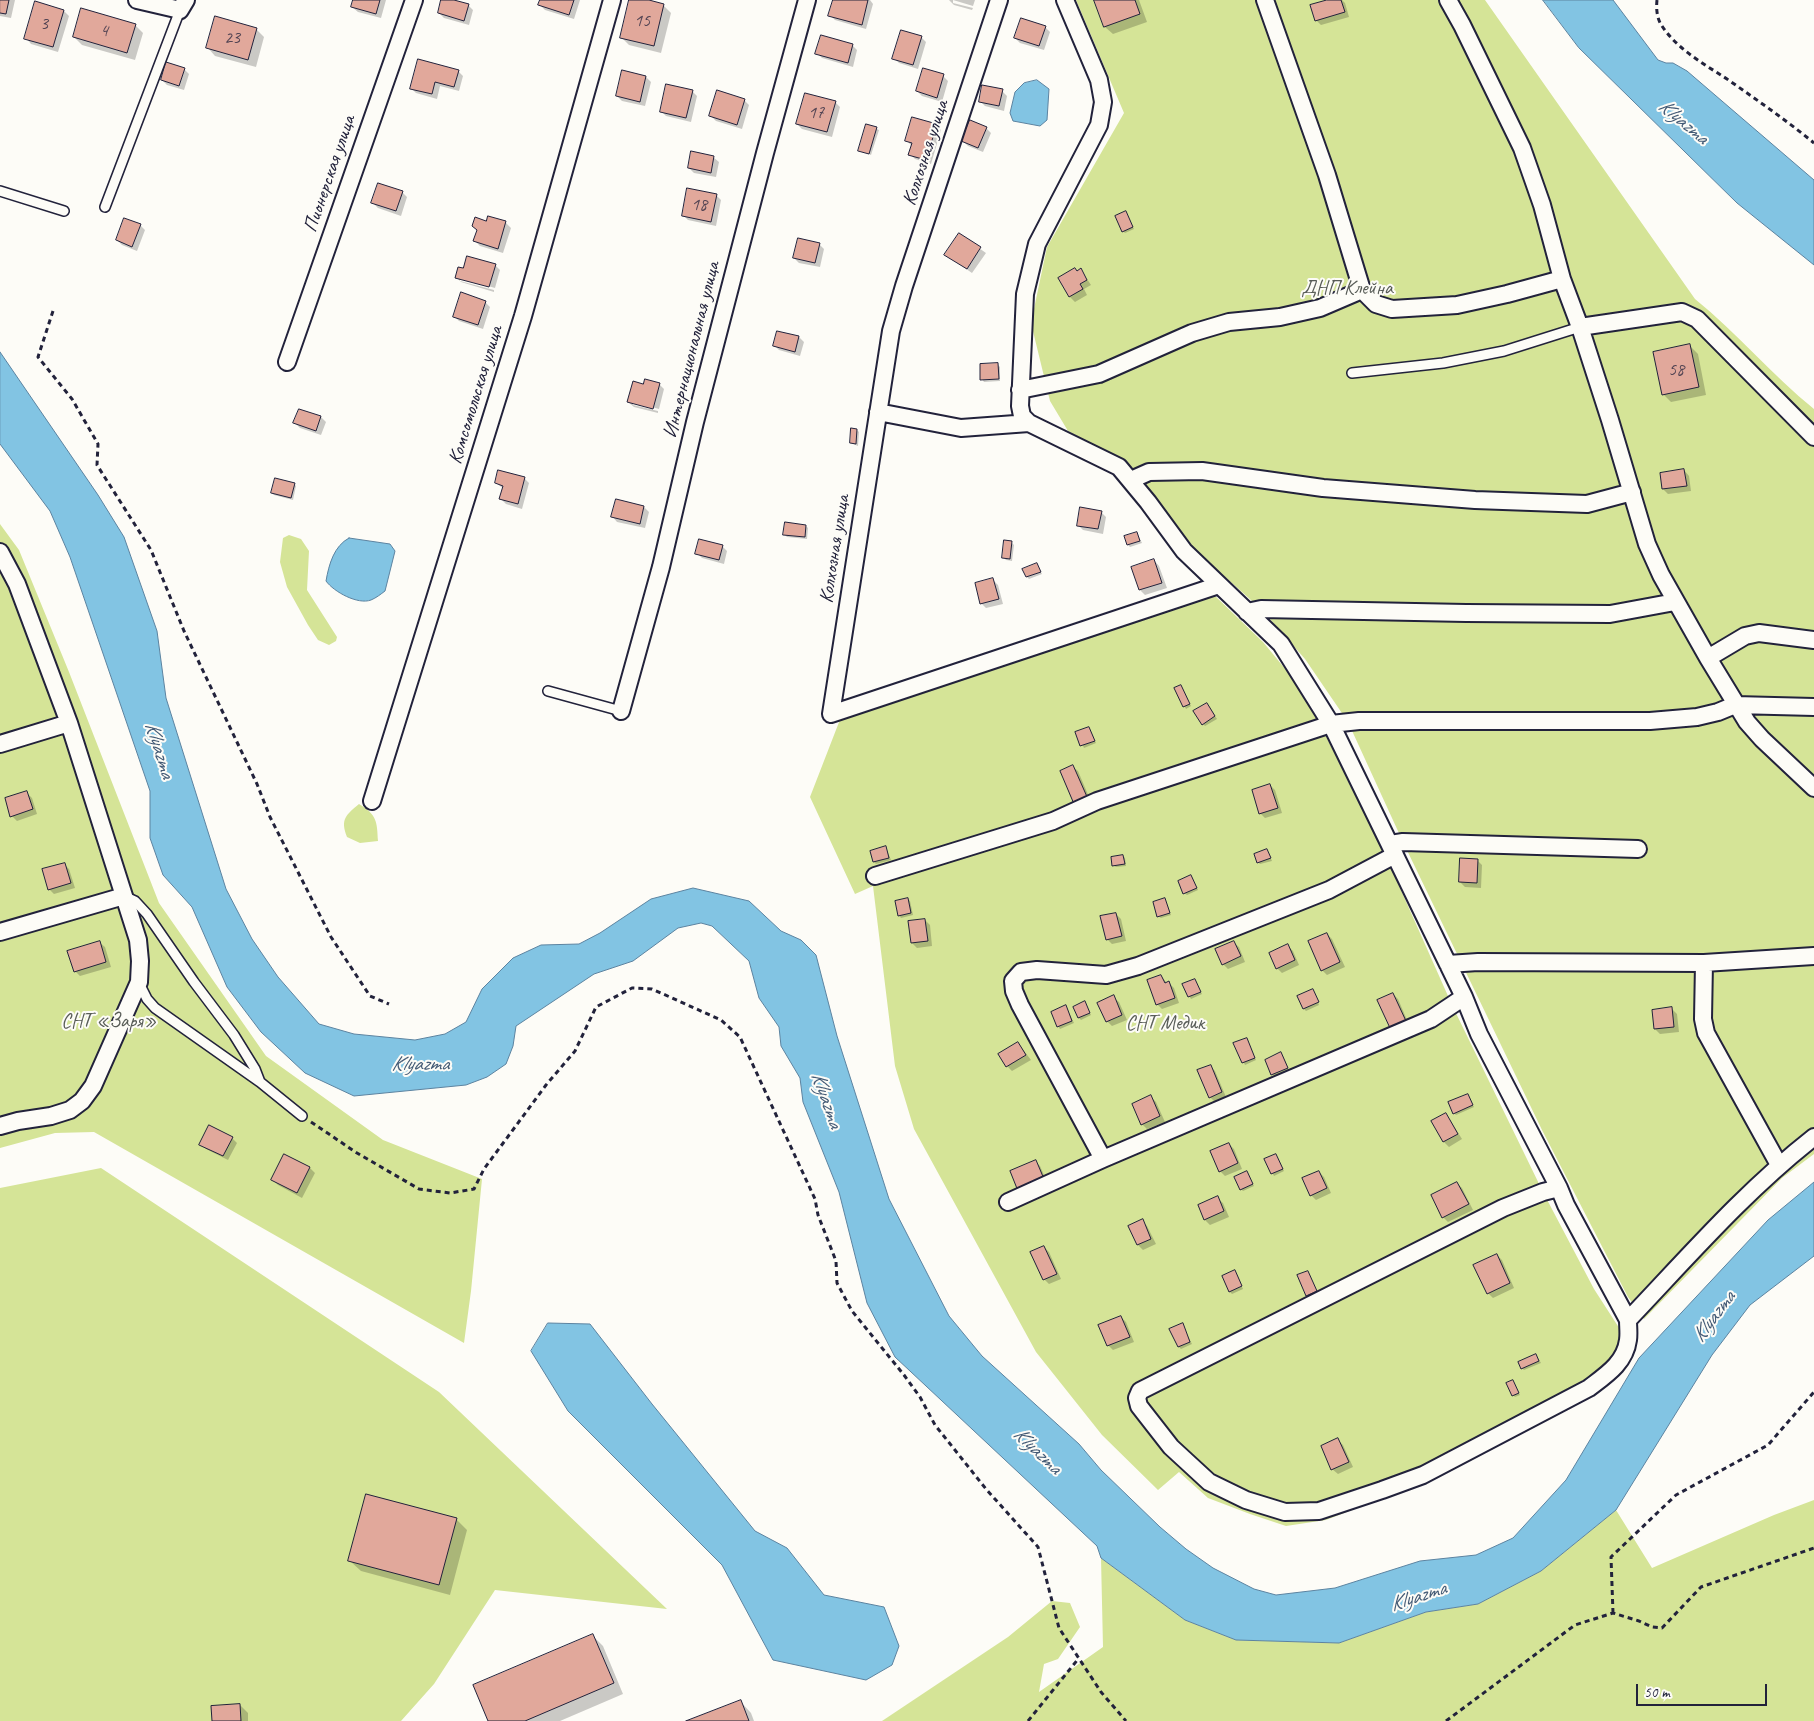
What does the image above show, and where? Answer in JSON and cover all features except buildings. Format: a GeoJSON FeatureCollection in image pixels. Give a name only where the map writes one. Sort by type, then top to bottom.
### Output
{"type":"FeatureCollection","features":[{"type":"Feature","properties":{"kind":"street"},"geometry":{"type":"LineString","coordinates":[[137,0],[183,5]]}},
{"type":"Feature","properties":{"kind":"street","name":"Пионерская улица"},"geometry":{"type":"LineString","coordinates":[[287,362],[414,0]]}},
{"type":"Feature","properties":{"kind":"street","name":"Комсомольская улица"},"geometry":{"type":"LineString","coordinates":[[372,800],[523,316],[612,0]]}},
{"type":"Feature","properties":{"kind":"street","name":"Интернациональная улица"},"geometry":{"type":"LineString","coordinates":[[621,711],[661,567],[708,374],[807,0]]}},
{"type":"Feature","properties":{"kind":"street","name":"Колхозная улица"},"geometry":{"type":"LineString","coordinates":[[999,0],[904,286],[892,331],[831,714],[1219,585]]}},
{"type":"Feature","properties":{"kind":"street"},"geometry":{"type":"LineString","coordinates":[[1065,0],[1099,80],[1102,102],[1099,125],[1037,244],[1025,294],[1020,390],[1022,416],[1029,423],[1119,468],[1131,480],[1184,551],[1281,644],[1331,724],[1464,997],[1479,1034],[1628,1320],[1628,1340],[1622,1358],[1610,1372],[1589,1388],[1423,1474],[1319,1511],[1285,1512],[1246,1500],[1209,1482],[1172,1447],[1139,1406],[1137,1398],[1140,1391],[1503,1208],[1543,1192],[1559,1188]]}},
{"type":"Feature","properties":{"kind":"street"},"geometry":{"type":"LineString","coordinates":[[1265,0],[1327,175],[1362,290],[1376,304],[1392,309],[1458,305],[1507,294],[1562,278]]}},
{"type":"Feature","properties":{"kind":"street"},"geometry":{"type":"LineString","coordinates":[[1448,0],[1522,148],[1542,205],[1562,278],[1580,327],[1647,544],[1675,602],[1747,722],[1762,739],[1814,788]]}},
{"type":"Feature","properties":{"kind":"street"},"geometry":{"type":"LineString","coordinates":[[1020,390],[1099,374],[1192,333],[1229,322],[1280,317],[1320,308],[1362,290]]}},
{"type":"Feature","properties":{"kind":"street"},"geometry":{"type":"LineString","coordinates":[[1580,327],[1682,312],[1697,319],[1814,437]]}},
{"type":"Feature","properties":{"kind":"street"},"geometry":{"type":"LineString","coordinates":[[878,412],[961,428],[1029,423]]}},
{"type":"Feature","properties":{"kind":"street"},"geometry":{"type":"LineString","coordinates":[[1131,480],[1149,472],[1202,471],[1323,488],[1475,500],[1587,504],[1632,492]]}},
{"type":"Feature","properties":{"kind":"street"},"geometry":{"type":"LineString","coordinates":[[0,552],[6,579],[69,723],[138,940],[140,961],[139,982],[92,1086],[82,1101],[70,1110],[51,1116],[0,1126]]}},
{"type":"Feature","properties":{"kind":"street"},"geometry":{"type":"LineString","coordinates":[[1247,612],[1261,609],[1466,614],[1610,614],[1675,602]]}},
{"type":"Feature","properties":{"kind":"street"},"geometry":{"type":"LineString","coordinates":[[1708,658],[1745,636],[1759,633],[1814,640]]}},
{"type":"Feature","properties":{"kind":"street"},"geometry":{"type":"LineString","coordinates":[[875,876],[1053,821],[1097,801],[1331,724],[1359,721],[1650,721],[1697,717],[1718,712],[1735,704],[1814,707]]}},
{"type":"Feature","properties":{"kind":"street"},"geometry":{"type":"LineString","coordinates":[[0,744],[69,723]]}},
{"type":"Feature","properties":{"kind":"street"},"geometry":{"type":"LineString","coordinates":[[1103,1159],[1020,1005],[1014,991],[1014,981],[1021,972],[1037,970],[1106,974],[1138,966],[1329,890],[1403,842],[1638,849]]}},
{"type":"Feature","properties":{"kind":"street"},"geometry":{"type":"LineString","coordinates":[[0,932],[124,896]]}},
{"type":"Feature","properties":{"kind":"street"},"geometry":{"type":"LineString","coordinates":[[1448,964],[1478,962],[1704,963],[1814,956]]}},
{"type":"Feature","properties":{"kind":"street"},"geometry":{"type":"LineString","coordinates":[[1704,963],[1703,1019],[1706,1033],[1779,1165]]}},
{"type":"Feature","properties":{"kind":"street"},"geometry":{"type":"LineString","coordinates":[[1008,1202],[1103,1159],[1430,1019],[1464,997]]}},
{"type":"Feature","properties":{"kind":"street"},"geometry":{"type":"LineString","coordinates":[[1628,1320],[1711,1232],[1779,1165],[1814,1137]]}},
{"type":"Feature","properties":{"kind":"lane"},"geometry":{"type":"LineString","coordinates":[[105,207],[183,5]]}},
{"type":"Feature","properties":{"kind":"lane"},"geometry":{"type":"LineString","coordinates":[[0,191],[64,210]]}},
{"type":"Feature","properties":{"kind":"lane"},"geometry":{"type":"LineString","coordinates":[[1352,373],[1460,360],[1504,351],[1580,327]]}},
{"type":"Feature","properties":{"kind":"lane"},"geometry":{"type":"LineString","coordinates":[[548,691],[621,711]]}},
{"type":"Feature","properties":{"kind":"lane"},"geometry":{"type":"LineString","coordinates":[[124,896],[135,901],[147,914],[217,1014],[234,1035],[255,1069],[260,1082]]}},
{"type":"Feature","properties":{"kind":"lane"},"geometry":{"type":"LineString","coordinates":[[139,982],[147,999],[155,1008],[260,1082],[302,1116]]}},
{"type":"Feature","properties":{"kind":"path"},"geometry":{"type":"LineString","coordinates":[[1657,0],[1657,14],[1660,24],[1668,35],[1686,51],[1782,118],[1814,143]]}},
{"type":"Feature","properties":{"kind":"path"},"geometry":{"type":"LineString","coordinates":[[53,311],[38,357],[72,399],[98,444],[97,465],[151,550],[184,631],[257,784],[270,817],[331,937],[370,996],[389,1004]]}},
{"type":"Feature","properties":{"kind":"path"},"geometry":{"type":"LineString","coordinates":[[302,1116],[357,1153],[418,1189],[450,1192],[474,1189],[484,1169],[534,1100],[575,1051],[596,1007],[632,988],[652,989],[721,1020],[740,1037],[815,1199],[818,1215],[836,1261],[837,1283],[852,1311],[915,1390],[935,1425],[986,1489],[1038,1547],[1059,1628],[1101,1692],[1126,1721]]}},
{"type":"Feature","properties":{"kind":"path"},"geometry":{"type":"LineString","coordinates":[[1613,1612],[1611,1557],[1676,1494],[1768,1445],[1814,1392]]}},
{"type":"Feature","properties":{"kind":"path"},"geometry":{"type":"LineString","coordinates":[[1446,1721],[1575,1625],[1613,1612],[1652,1627],[1662,1628],[1702,1586],[1814,1548]]}},
{"type":"Feature","properties":{"kind":"path"},"geometry":{"type":"LineString","coordinates":[[1028,1721],[1079,1658]]}},
{"type":"Feature","properties":{"kind":"green space","name":"ДНП Клейна"},"geometry":{"type":"Polygon","coordinates":[[[1076,0],[1485,0],[1695,299],[1814,409],[1814,1154],[1782,1178],[1644,1319],[1628,1297],[1542,1130],[1403,842],[1348,722],[1305,659],[1261,609],[1196,551],[1152,492],[1126,462],[1068,431],[1050,401],[1031,323],[1047,247],[1124,113],[1076,0]]]}},
{"type":"Feature","properties":{"kind":"green space","name":"СНТ «Заря»"},"geometry":{"type":"Polygon","coordinates":[[[0,524],[19,550],[69,672],[159,903],[266,1056],[383,1140],[482,1179],[464,1343],[94,1132],[55,1133],[0,1148],[0,524]]]}},
{"type":"Feature","properties":{"kind":"green space"},"geometry":{"type":"Polygon","coordinates":[[[289,535],[301,539],[309,551],[307,590],[337,637],[336,641],[329,645],[318,640],[287,587],[280,562],[283,538],[289,535]]]}},
{"type":"Feature","properties":{"kind":"green space","name":"СНТ Медик"},"geometry":{"type":"Polygon","coordinates":[[[1213,594],[1263,642],[1296,682],[1326,736],[1392,870],[1452,1005],[1543,1192],[1594,1289],[1634,1351],[1620,1373],[1577,1403],[1430,1480],[1326,1520],[1286,1526],[1208,1498],[1179,1472],[1158,1490],[1102,1435],[1036,1352],[914,1129],[895,1066],[873,886],[855,894],[810,797],[841,717],[1213,594]]]}},
{"type":"Feature","properties":{"kind":"green space"},"geometry":{"type":"Polygon","coordinates":[[[359,804],[373,815],[378,841],[360,843],[347,837],[344,822],[351,811],[359,804]]]}},
{"type":"Feature","properties":{"kind":"green space"},"geometry":{"type":"Polygon","coordinates":[[[101,1168],[439,1392],[667,1609],[495,1590],[434,1684],[401,1721],[0,1721],[0,1188],[101,1168]]]}},
{"type":"Feature","properties":{"kind":"green space"},"geometry":{"type":"Polygon","coordinates":[[[1814,1500],[1814,1721],[882,1721],[1008,1637],[1052,1601],[1070,1603],[1080,1627],[1058,1659],[1044,1664],[1039,1692],[1103,1647],[1101,1558],[1185,1620],[1236,1640],[1339,1643],[1426,1612],[1478,1604],[1541,1571],[1616,1510],[1652,1568],[1774,1515],[1814,1500]]]}},
{"type":"Feature","properties":{"kind":"water","name":"Klyazma"},"geometry":{"type":"Polygon","coordinates":[[[1543,0],[1613,0],[1658,60],[1673,63],[1687,71],[1814,180],[1814,265],[1737,203],[1579,48],[1543,0]]]}},
{"type":"Feature","properties":{"kind":"water"},"geometry":{"type":"Polygon","coordinates":[[[1037,80],[1049,89],[1047,120],[1040,126],[1013,121],[1010,113],[1015,92],[1024,83],[1037,80]]]}},
{"type":"Feature","properties":{"kind":"water","name":"Klyazma"},"geometry":{"type":"Polygon","coordinates":[[[0,352],[98,495],[124,537],[157,631],[166,698],[226,889],[252,939],[278,977],[319,1024],[354,1034],[415,1040],[445,1034],[466,1022],[482,989],[513,958],[541,945],[579,944],[600,933],[651,899],[693,888],[749,901],[781,931],[801,940],[816,955],[837,1036],[889,1199],[949,1316],[982,1356],[1079,1444],[1101,1470],[1160,1527],[1213,1568],[1254,1589],[1276,1595],[1335,1588],[1420,1561],[1476,1555],[1513,1538],[1566,1480],[1639,1358],[1768,1220],[1814,1182],[1814,1256],[1750,1305],[1712,1355],[1616,1510],[1541,1571],[1478,1604],[1426,1612],[1339,1643],[1236,1640],[1185,1620],[1101,1558],[1097,1546],[895,1357],[867,1303],[839,1192],[803,1102],[800,1078],[781,1046],[779,1027],[759,998],[749,961],[712,926],[701,923],[678,928],[633,961],[594,974],[516,1026],[513,1046],[506,1064],[487,1077],[466,1085],[354,1096],[305,1073],[261,1032],[227,987],[192,907],[163,875],[150,838],[150,791],[70,557],[50,511],[0,444],[0,352]]]}},
{"type":"Feature","properties":{"kind":"water"},"geometry":{"type":"Polygon","coordinates":[[[349,538],[390,544],[395,551],[385,591],[371,600],[360,601],[353,599],[335,589],[326,581],[336,551],[349,538]]]}},
{"type":"Feature","properties":{"kind":"water"},"geometry":{"type":"Polygon","coordinates":[[[548,1323],[590,1324],[755,1531],[787,1548],[824,1595],[884,1607],[899,1646],[892,1665],[866,1680],[773,1660],[722,1565],[568,1411],[531,1351],[548,1323]]]}}]}
